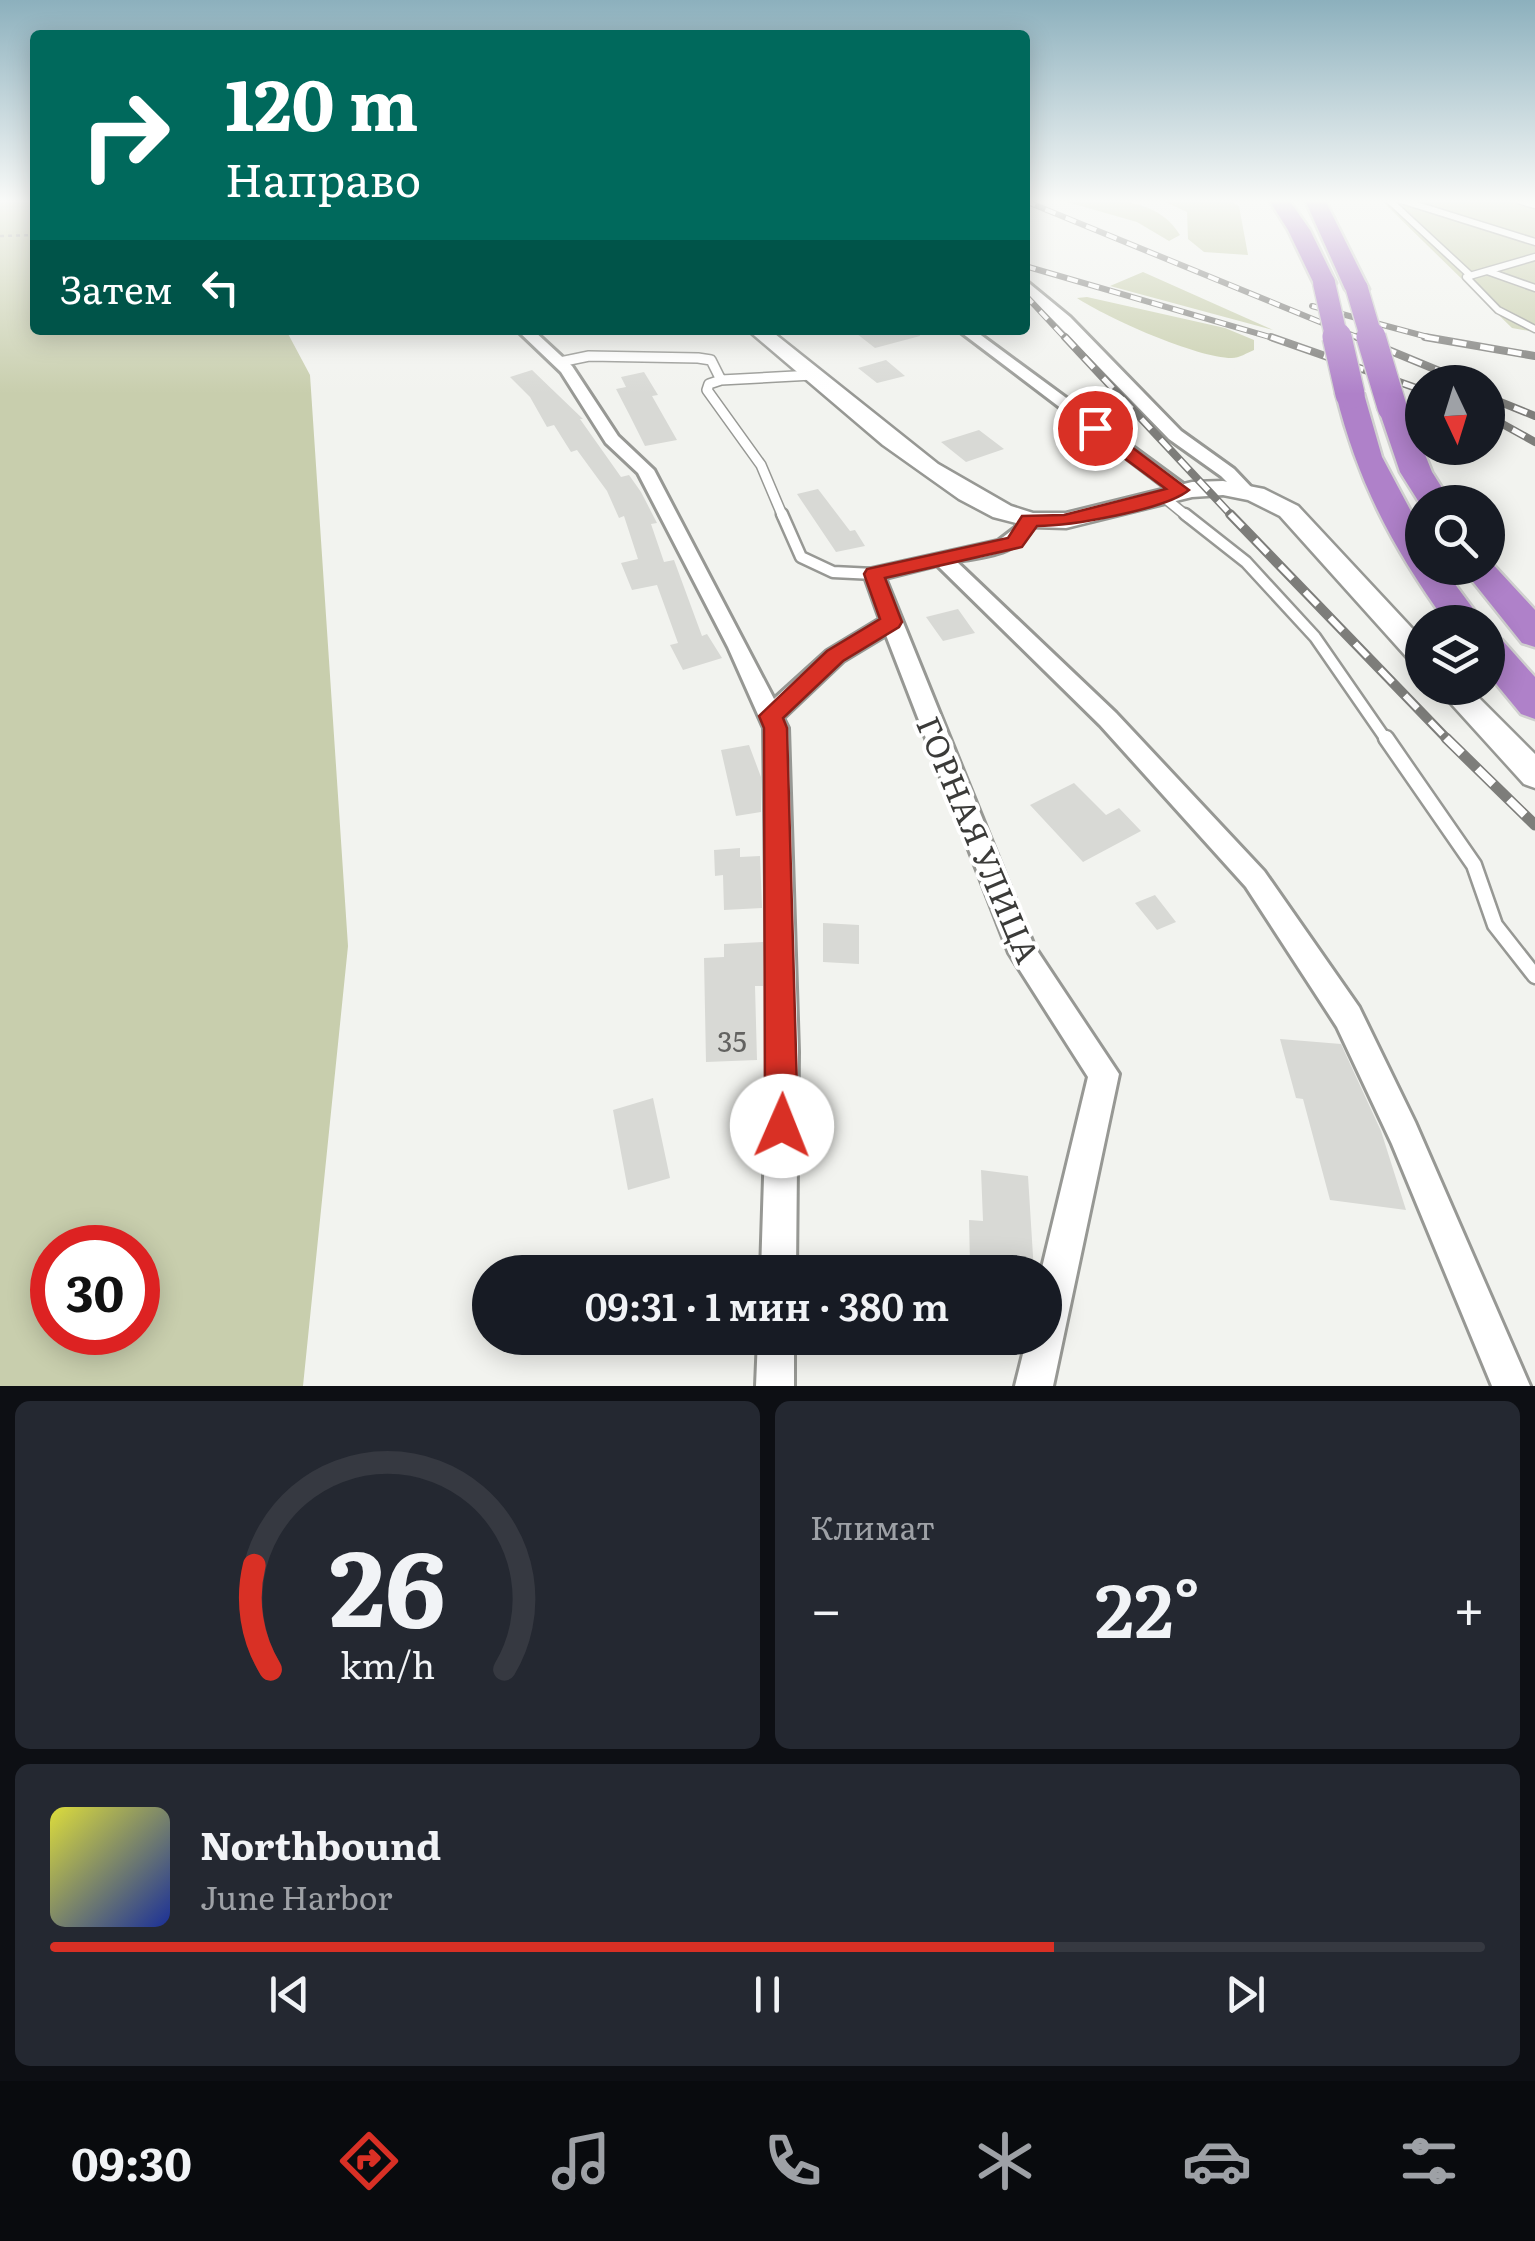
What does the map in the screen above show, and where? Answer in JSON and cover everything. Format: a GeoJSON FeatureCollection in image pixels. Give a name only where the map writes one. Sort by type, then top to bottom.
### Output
{"type":"FeatureCollection","features":[{"type":"Feature","properties":{"kind":"highway"},"geometry":{"type":"LineString","coordinates":[[1316,265],[1324,282],[1366,457],[1405,530]]}},
{"type":"Feature","properties":{"kind":"highway"},"geometry":{"type":"LineString","coordinates":[[1346,265],[1357,289],[1392,407],[1424,485]]}},
{"type":"Feature","properties":{"kind":"highway"},"geometry":{"type":"LineString","coordinates":[[1494,585],[1535,634]]}},
{"type":"Feature","properties":{"kind":"highway"},"geometry":{"type":"LineString","coordinates":[[1505,669],[1535,704]]}},
{"type":"Feature","properties":{"kind":"main road"},"geometry":{"type":"LineString","coordinates":[[764,335],[954,485],[992,508],[1029,520],[1064,520],[1206,486],[1243,488],[1268,497],[1289,511],[1405,637]]}},
{"type":"Feature","properties":{"kind":"main road"},"geometry":{"type":"LineString","coordinates":[[1468,705],[1535,775]]}},
{"type":"Feature","properties":{"kind":"street"},"geometry":{"type":"LineString","coordinates":[[1030,288],[1061,314],[1174,434],[1230,471],[1243,488]]}},
{"type":"Feature","properties":{"kind":"street"},"geometry":{"type":"LineString","coordinates":[[530,335],[560,362],[612,439],[644,470],[739,647],[776,728],[783,1052],[778,1255]]}},
{"type":"Feature","properties":{"kind":"street"},"geometry":{"type":"LineString","coordinates":[[970,335],[1171,492]]}},
{"type":"Feature","properties":{"kind":"street"},"geometry":{"type":"LineString","coordinates":[[874,574],[1015,543],[1024,534],[1029,520]]}},
{"type":"Feature","properties":{"kind":"street"},"geometry":{"type":"LineString","coordinates":[[941,558],[1108,718],[1255,880],[1348,1017],[1404,1133],[1511,1386]]}},
{"type":"Feature","properties":{"kind":"street","name":"ГОРНАЯ УЛИЦА"},"geometry":{"type":"LineString","coordinates":[[874,574],[1023,953],[1104,1074],[1062,1261]]}},
{"type":"Feature","properties":{"kind":"street"},"geometry":{"type":"LineString","coordinates":[[770,716],[835,656],[891,622]]}},
{"type":"Feature","properties":{"kind":"street"},"geometry":{"type":"LineString","coordinates":[[775,1386],[776,1355]]}},
{"type":"Feature","properties":{"kind":"street","name":"ГОРНАЯ УЛИЦА"},"geometry":{"type":"LineString","coordinates":[[1034,1386],[1041,1355]]}},
{"type":"Feature","properties":{"kind":"lane"},"geometry":{"type":"LineString","coordinates":[[1459,265],[1471,276]]}},
{"type":"Feature","properties":{"kind":"lane"},"geometry":{"type":"LineString","coordinates":[[1508,265],[1466,277],[1498,310],[1535,329]]}},
{"type":"Feature","properties":{"kind":"lane"},"geometry":{"type":"LineString","coordinates":[[1486,271],[1535,288]]}},
{"type":"Feature","properties":{"kind":"lane"},"geometry":{"type":"LineString","coordinates":[[560,362],[589,356],[698,358],[711,360],[721,380]]}},
{"type":"Feature","properties":{"kind":"lane"},"geometry":{"type":"LineString","coordinates":[[813,375],[721,380],[708,384],[707,390],[761,465],[801,557],[833,572],[874,574]]}},
{"type":"Feature","properties":{"kind":"lane"},"geometry":{"type":"LineString","coordinates":[[1171,492],[1246,562],[1315,637],[1474,865],[1495,926],[1535,976]]}},
{"type":"Feature","properties":{"kind":"green space"},"geometry":{"type":"Polygon","coordinates":[[[0,265],[30,265],[30,335],[289,335],[310,375],[348,946],[303,1386],[0,1386],[0,265]]]}},
{"type":"Feature","properties":{"kind":"green space"},"geometry":{"type":"Polygon","coordinates":[[[1447,265],[1535,265],[1535,332],[1512,328],[1447,265]]]}},
{"type":"Feature","properties":{"kind":"green space"},"geometry":{"type":"Polygon","coordinates":[[[1143,272],[1273,330],[1110,286],[1143,272]]]}},
{"type":"Feature","properties":{"kind":"green space"},"geometry":{"type":"Polygon","coordinates":[[[1077,298],[1225,328],[1254,340],[1254,350],[1232,358],[1197,351],[1130,326],[1077,298]]]}},
{"type":"Feature","properties":{"kind":"building"},"geometry":{"type":"Polygon","coordinates":[[[858,335],[920,335],[920,336],[875,348],[858,335]]]}},
{"type":"Feature","properties":{"kind":"building"},"geometry":{"type":"Polygon","coordinates":[[[886,360],[905,376],[877,383],[858,368],[886,360]]]}},
{"type":"Feature","properties":{"kind":"building"},"geometry":{"type":"Polygon","coordinates":[[[532,370],[583,419],[621,477],[629,475],[641,492],[657,523],[651,524],[664,562],[674,560],[702,636],[707,634],[722,658],[683,670],[670,645],[678,643],[657,585],[632,590],[621,563],[638,559],[624,516],[619,518],[607,491],[577,450],[571,452],[554,425],[547,427],[530,397],[510,377],[532,370]]]}},
{"type":"Feature","properties":{"kind":"building"},"geometry":{"type":"Polygon","coordinates":[[[644,372],[658,395],[652,396],[677,440],[645,446],[616,389],[626,387],[621,377],[644,372]]]}},
{"type":"Feature","properties":{"kind":"building"},"geometry":{"type":"Polygon","coordinates":[[[979,430],[1004,449],[966,462],[941,442],[979,430]]]}},
{"type":"Feature","properties":{"kind":"building"},"geometry":{"type":"Polygon","coordinates":[[[818,489],[865,546],[836,552],[797,494],[818,489]]]}},
{"type":"Feature","properties":{"kind":"building"},"geometry":{"type":"Polygon","coordinates":[[[958,609],[975,633],[943,641],[926,617],[958,609]]]}},
{"type":"Feature","properties":{"kind":"building"},"geometry":{"type":"Polygon","coordinates":[[[749,745],[761,777],[761,812],[736,816],[721,750],[749,745]]]}},
{"type":"Feature","properties":{"kind":"building"},"geometry":{"type":"Polygon","coordinates":[[[1074,783],[1106,815],[1119,808],[1141,831],[1083,862],[1030,805],[1074,783]]]}},
{"type":"Feature","properties":{"kind":"building"},"geometry":{"type":"Polygon","coordinates":[[[740,848],[740,857],[760,856],[762,908],[724,910],[723,875],[715,876],[714,850],[740,848]]]}},
{"type":"Feature","properties":{"kind":"building"},"geometry":{"type":"Polygon","coordinates":[[[1155,895],[1176,922],[1157,930],[1135,903],[1155,895]]]}},
{"type":"Feature","properties":{"kind":"building"},"geometry":{"type":"Polygon","coordinates":[[[823,923],[859,925],[859,964],[823,962],[823,923]]]}},
{"type":"Feature","properties":{"kind":"building"},"geometry":{"type":"Polygon","coordinates":[[[763,942],[763,986],[755,986],[757,1060],[706,1062],[704,958],[724,957],[724,944],[763,942]]]}},
{"type":"Feature","properties":{"kind":"building"},"geometry":{"type":"Polygon","coordinates":[[[1280,1039],[1341,1044],[1381,1131],[1406,1210],[1330,1200],[1303,1099],[1296,1098],[1280,1039]]]}},
{"type":"Feature","properties":{"kind":"building"},"geometry":{"type":"Polygon","coordinates":[[[653,1098],[670,1178],[628,1190],[613,1110],[653,1098]]]}},
{"type":"Feature","properties":{"kind":"building"},"geometry":{"type":"Polygon","coordinates":[[[981,1170],[1028,1176],[1033,1255],[970,1255],[969,1220],[983,1221],[981,1170]]]}},
{"type":"Feature","properties":{"kind":"railway"},"geometry":{"type":"LineString","coordinates":[[1180,265],[1364,340]]}},
{"type":"Feature","properties":{"kind":"railway"},"geometry":{"type":"LineString","coordinates":[[1030,267],[1277,339]]}},
{"type":"Feature","properties":{"kind":"railway"},"geometry":{"type":"LineString","coordinates":[[1030,300],[1067,340]]}},
{"type":"Feature","properties":{"kind":"railway"},"geometry":{"type":"LineString","coordinates":[[1312,306],[1433,338]]}},
{"type":"Feature","properties":{"kind":"railway"},"geometry":{"type":"LineString","coordinates":[[1065,337],[1233,517]]}},
{"type":"Feature","properties":{"kind":"railway"},"geometry":{"type":"LineString","coordinates":[[1271,337],[1277,339]]}},
{"type":"Feature","properties":{"kind":"railway"},"geometry":{"type":"LineString","coordinates":[[1357,337],[1425,365]]}},
{"type":"Feature","properties":{"kind":"railway"},"geometry":{"type":"LineString","coordinates":[[1425,337],[1433,338]]}},
{"type":"Feature","properties":{"kind":"railway"},"geometry":{"type":"LineString","coordinates":[[1433,338],[1535,356]]}},
{"type":"Feature","properties":{"kind":"railway"},"geometry":{"type":"LineString","coordinates":[[1433,338],[1439,340]]}},
{"type":"Feature","properties":{"kind":"railway"},"geometry":{"type":"LineString","coordinates":[[1277,339],[1405,384]]}},
{"type":"Feature","properties":{"kind":"railway"},"geometry":{"type":"LineString","coordinates":[[1505,404],[1535,416]]}},
{"type":"Feature","properties":{"kind":"railway"},"geometry":{"type":"LineString","coordinates":[[1505,425],[1535,442]]}},
{"type":"Feature","properties":{"kind":"railway"},"geometry":{"type":"LineString","coordinates":[[1230,514],[1448,740]]}},
{"type":"Feature","properties":{"kind":"railway"},"geometry":{"type":"LineString","coordinates":[[1448,740],[1535,825]]}},
{"type":"Feature","properties":{"kind":"route"},"geometry":{"type":"LineString","coordinates":[[782,1126],[776,728],[770,716],[835,656],[891,622],[874,574],[905,564],[1015,543],[1024,534],[1029,520],[1064,520],[1095,514],[1180,490],[1095,428]]}}]}
